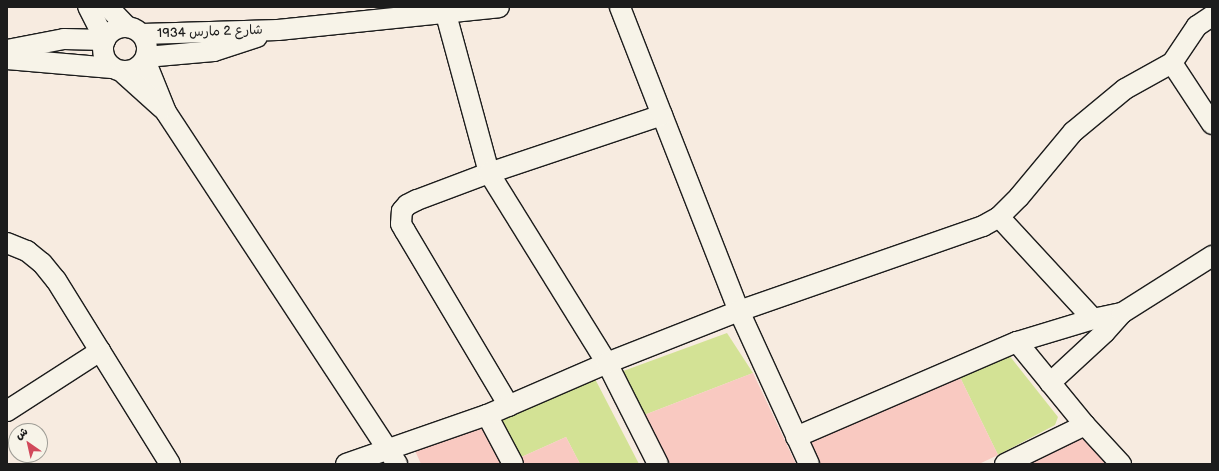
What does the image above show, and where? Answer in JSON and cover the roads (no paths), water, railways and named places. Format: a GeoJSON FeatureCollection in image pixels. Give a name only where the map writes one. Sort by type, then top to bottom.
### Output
{"type":"FeatureCollection","features":[{"type":"Feature","properties":{"kind":"street"},"geometry":{"type":"LineString","coordinates":[[88,7],[105,40]]}},
{"type":"Feature","properties":{"kind":"street"},"geometry":{"type":"LineString","coordinates":[[108,7],[135,31],[147,45],[145,58],[166,112],[393,457]]}},
{"type":"Feature","properties":{"kind":"street","name":"شارع 2 مارس 1934"},"geometry":{"type":"LineString","coordinates":[[135,31],[278,30],[445,10],[499,7]]}},
{"type":"Feature","properties":{"kind":"street"},"geometry":{"type":"LineString","coordinates":[[620,7],[740,311],[809,464]]}},
{"type":"Feature","properties":{"kind":"street"},"geometry":{"type":"LineString","coordinates":[[445,10],[489,173],[607,363],[658,464]]}},
{"type":"Feature","properties":{"kind":"street"},"geometry":{"type":"LineString","coordinates":[[346,464],[393,457],[607,363],[740,311],[983,226],[999,217],[1019,197],[1069,136],[1125,89],[1172,63],[1197,26],[1212,16]]}},
{"type":"Feature","properties":{"kind":"street"},"geometry":{"type":"LineString","coordinates":[[135,31],[114,30],[105,40],[103,55],[117,70],[166,112]]}},
{"type":"Feature","properties":{"kind":"street","name":"شارع 2 مارس 1934"},"geometry":{"type":"LineString","coordinates":[[145,58],[214,51],[278,30]]}},
{"type":"Feature","properties":{"kind":"street"},"geometry":{"type":"LineString","coordinates":[[7,50],[64,39],[105,40]]}},
{"type":"Feature","properties":{"kind":"street"},"geometry":{"type":"LineString","coordinates":[[7,59],[117,70],[135,69],[145,58]]}},
{"type":"Feature","properties":{"kind":"street"},"geometry":{"type":"LineString","coordinates":[[1172,63],[1212,124]]}},
{"type":"Feature","properties":{"kind":"street"},"geometry":{"type":"LineString","coordinates":[[509,406],[401,224],[402,211],[407,205],[489,173],[662,116]]}},
{"type":"Feature","properties":{"kind":"street"},"geometry":{"type":"LineString","coordinates":[[999,217],[1093,319]]}},
{"type":"Feature","properties":{"kind":"street"},"geometry":{"type":"LineString","coordinates":[[7,243],[27,251],[42,263],[56,280],[170,464]]}},
{"type":"Feature","properties":{"kind":"street"},"geometry":{"type":"LineString","coordinates":[[1050,383],[1105,332],[1122,313],[1212,256]]}},
{"type":"Feature","properties":{"kind":"street"},"geometry":{"type":"LineString","coordinates":[[796,437],[1017,342],[1093,319],[1122,313]]}},
{"type":"Feature","properties":{"kind":"street"},"geometry":{"type":"LineString","coordinates":[[1017,342],[1085,425],[1121,464]]}},
{"type":"Feature","properties":{"kind":"street"},"geometry":{"type":"LineString","coordinates":[[7,411],[100,351]]}},
{"type":"Feature","properties":{"kind":"street"},"geometry":{"type":"LineString","coordinates":[[487,415],[513,464]]}},
{"type":"Feature","properties":{"kind":"street"},"geometry":{"type":"LineString","coordinates":[[1005,464],[1085,425]]}}]}
